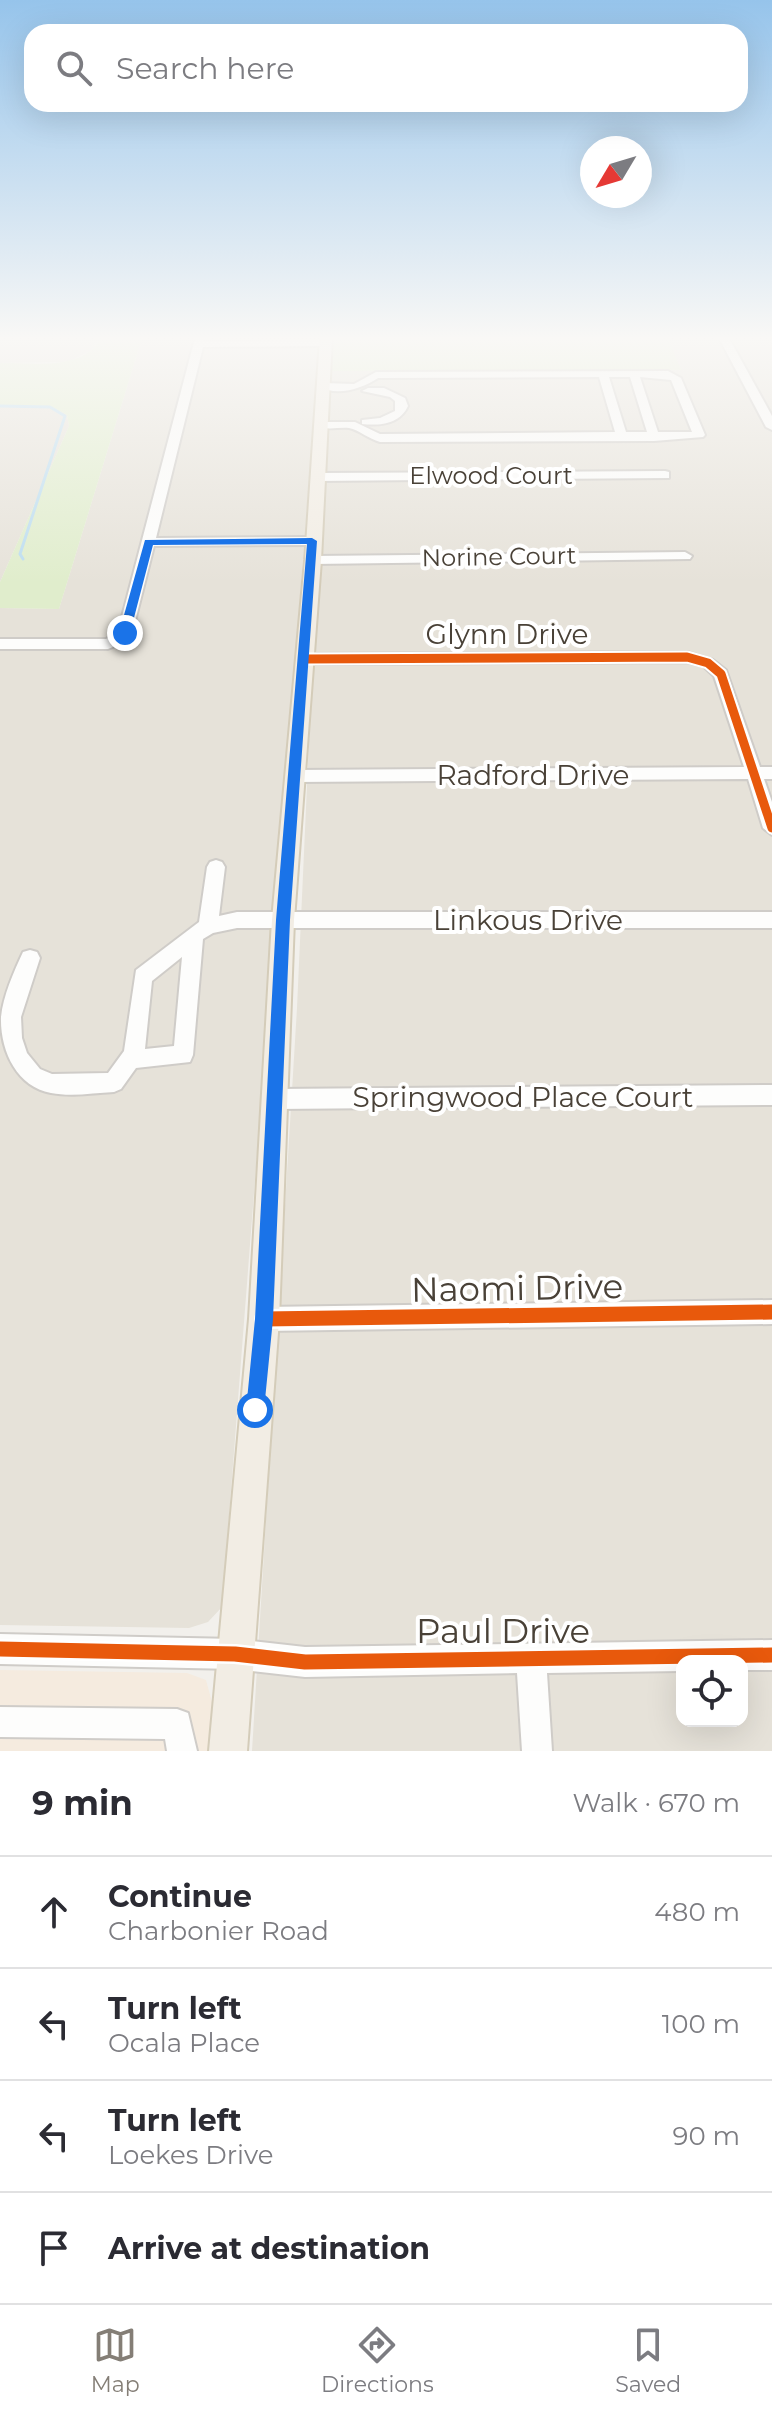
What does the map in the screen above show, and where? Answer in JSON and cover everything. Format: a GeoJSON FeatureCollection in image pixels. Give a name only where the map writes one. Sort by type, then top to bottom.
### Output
{"type":"FeatureCollection","features":[{"type":"Feature","properties":{"kind":"main road"},"geometry":{"type":"LineString","coordinates":[[228,1751],[264,1319],[283,920],[321,420]]}},
{"type":"Feature","properties":{"kind":"street"},"geometry":{"type":"LineString","coordinates":[[0,644],[92,645],[101,650],[127,647],[138,634],[128,621],[179,420]]}},
{"type":"Feature","properties":{"kind":"street"},"geometry":{"type":"LineString","coordinates":[[364,420],[364,426],[371,436],[380,438],[699,435],[690,420]]}},
{"type":"Feature","properties":{"kind":"street"},"geometry":{"type":"LineString","coordinates":[[321,425],[364,426],[391,420]]}},
{"type":"Feature","properties":{"kind":"street"},"geometry":{"type":"LineString","coordinates":[[617,420],[622,437]]}},
{"type":"Feature","properties":{"kind":"street"},"geometry":{"type":"LineString","coordinates":[[649,420],[654,437]]}},
{"type":"Feature","properties":{"kind":"street","name":"Elwood Court"},"geometry":{"type":"LineString","coordinates":[[317,477],[665,475]]}},
{"type":"Feature","properties":{"kind":"street","name":"Norine Court"},"geometry":{"type":"LineString","coordinates":[[149,542],[313,551],[685,556]]}},
{"type":"Feature","properties":{"kind":"street","name":"Glynn Drive"},"geometry":{"type":"LineString","coordinates":[[305,659],[687,657],[708,663],[721,674],[763,774]]}},
{"type":"Feature","properties":{"kind":"street"},"geometry":{"type":"LineString","coordinates":[[763,774],[772,828]]}},
{"type":"Feature","properties":{"kind":"street","name":"Radford Drive"},"geometry":{"type":"LineString","coordinates":[[295,776],[763,774]]}},
{"type":"Feature","properties":{"kind":"street"},"geometry":{"type":"LineString","coordinates":[[131,1059],[183,1055],[201,931],[216,867]]}},
{"type":"Feature","properties":{"kind":"street","name":"Linkous Drive"},"geometry":{"type":"LineString","coordinates":[[201,931],[237,920],[772,920]]}},
{"type":"Feature","properties":{"kind":"street"},"geometry":{"type":"LineString","coordinates":[[30,958],[11,1014],[16,1046],[24,1069],[36,1079],[52,1084],[114,1082],[134,1054],[153,965],[201,931]]}},
{"type":"Feature","properties":{"kind":"street","name":"Springwood Place Court"},"geometry":{"type":"LineString","coordinates":[[275,1099],[772,1095]]}},
{"type":"Feature","properties":{"kind":"street","name":"Naomi Drive"},"geometry":{"type":"LineString","coordinates":[[264,1319],[772,1312]]}},
{"type":"Feature","properties":{"kind":"street","name":"Paul Drive"},"geometry":{"type":"LineString","coordinates":[[0,1649],[235,1654],[305,1662],[772,1655]]}},
{"type":"Feature","properties":{"kind":"street"},"geometry":{"type":"LineString","coordinates":[[531,1661],[537,1751]]}},
{"type":"Feature","properties":{"kind":"street"},"geometry":{"type":"LineString","coordinates":[[0,1722],[177,1724],[182,1751]]}},
{"type":"Feature","properties":{"kind":"shaded area"},"geometry":{"type":"Polygon","coordinates":[[[0,420],[68,420],[69,426],[0,582],[0,420]]]}},
{"type":"Feature","properties":{"kind":"shaded area"},"geometry":{"type":"Polygon","coordinates":[[[117,420],[314,420],[222,1607],[208,1622],[189,1628],[0,1625],[0,608],[59,609],[117,420]]]}},
{"type":"Feature","properties":{"kind":"shaded area"},"geometry":{"type":"Polygon","coordinates":[[[329,420],[772,420],[772,1751],[252,1751],[297,1008],[315,608],[329,420]]]}},
{"type":"Feature","properties":{"kind":"shaded area"},"geometry":{"type":"Polygon","coordinates":[[[0,1670],[187,1673],[206,1680],[212,1702],[208,1751],[0,1751],[0,1670]]]}},
{"type":"Feature","properties":{"kind":"green space"},"geometry":{"type":"Polygon","coordinates":[[[68,420],[117,420],[59,609],[0,608],[0,582],[69,426],[68,420]]]}},
{"type":"Feature","properties":{"kind":"waterway"},"geometry":{"type":"LineString","coordinates":[[23,559],[20,554],[64,420]]}},
{"type":"Feature","properties":{"kind":"cycle path"},"geometry":{"type":"LineString","coordinates":[[305,659],[687,657],[708,663],[721,674],[772,828]]}},
{"type":"Feature","properties":{"kind":"cycle path"},"geometry":{"type":"LineString","coordinates":[[264,1319],[772,1312]]}},
{"type":"Feature","properties":{"kind":"cycle path"},"geometry":{"type":"LineString","coordinates":[[0,1649],[235,1654],[305,1662],[772,1655]]}},
{"type":"Feature","properties":{"kind":"route"},"geometry":{"type":"LineString","coordinates":[[125,633],[149,542],[312,541],[313,560],[283,920],[264,1319],[255,1410]]}}]}
